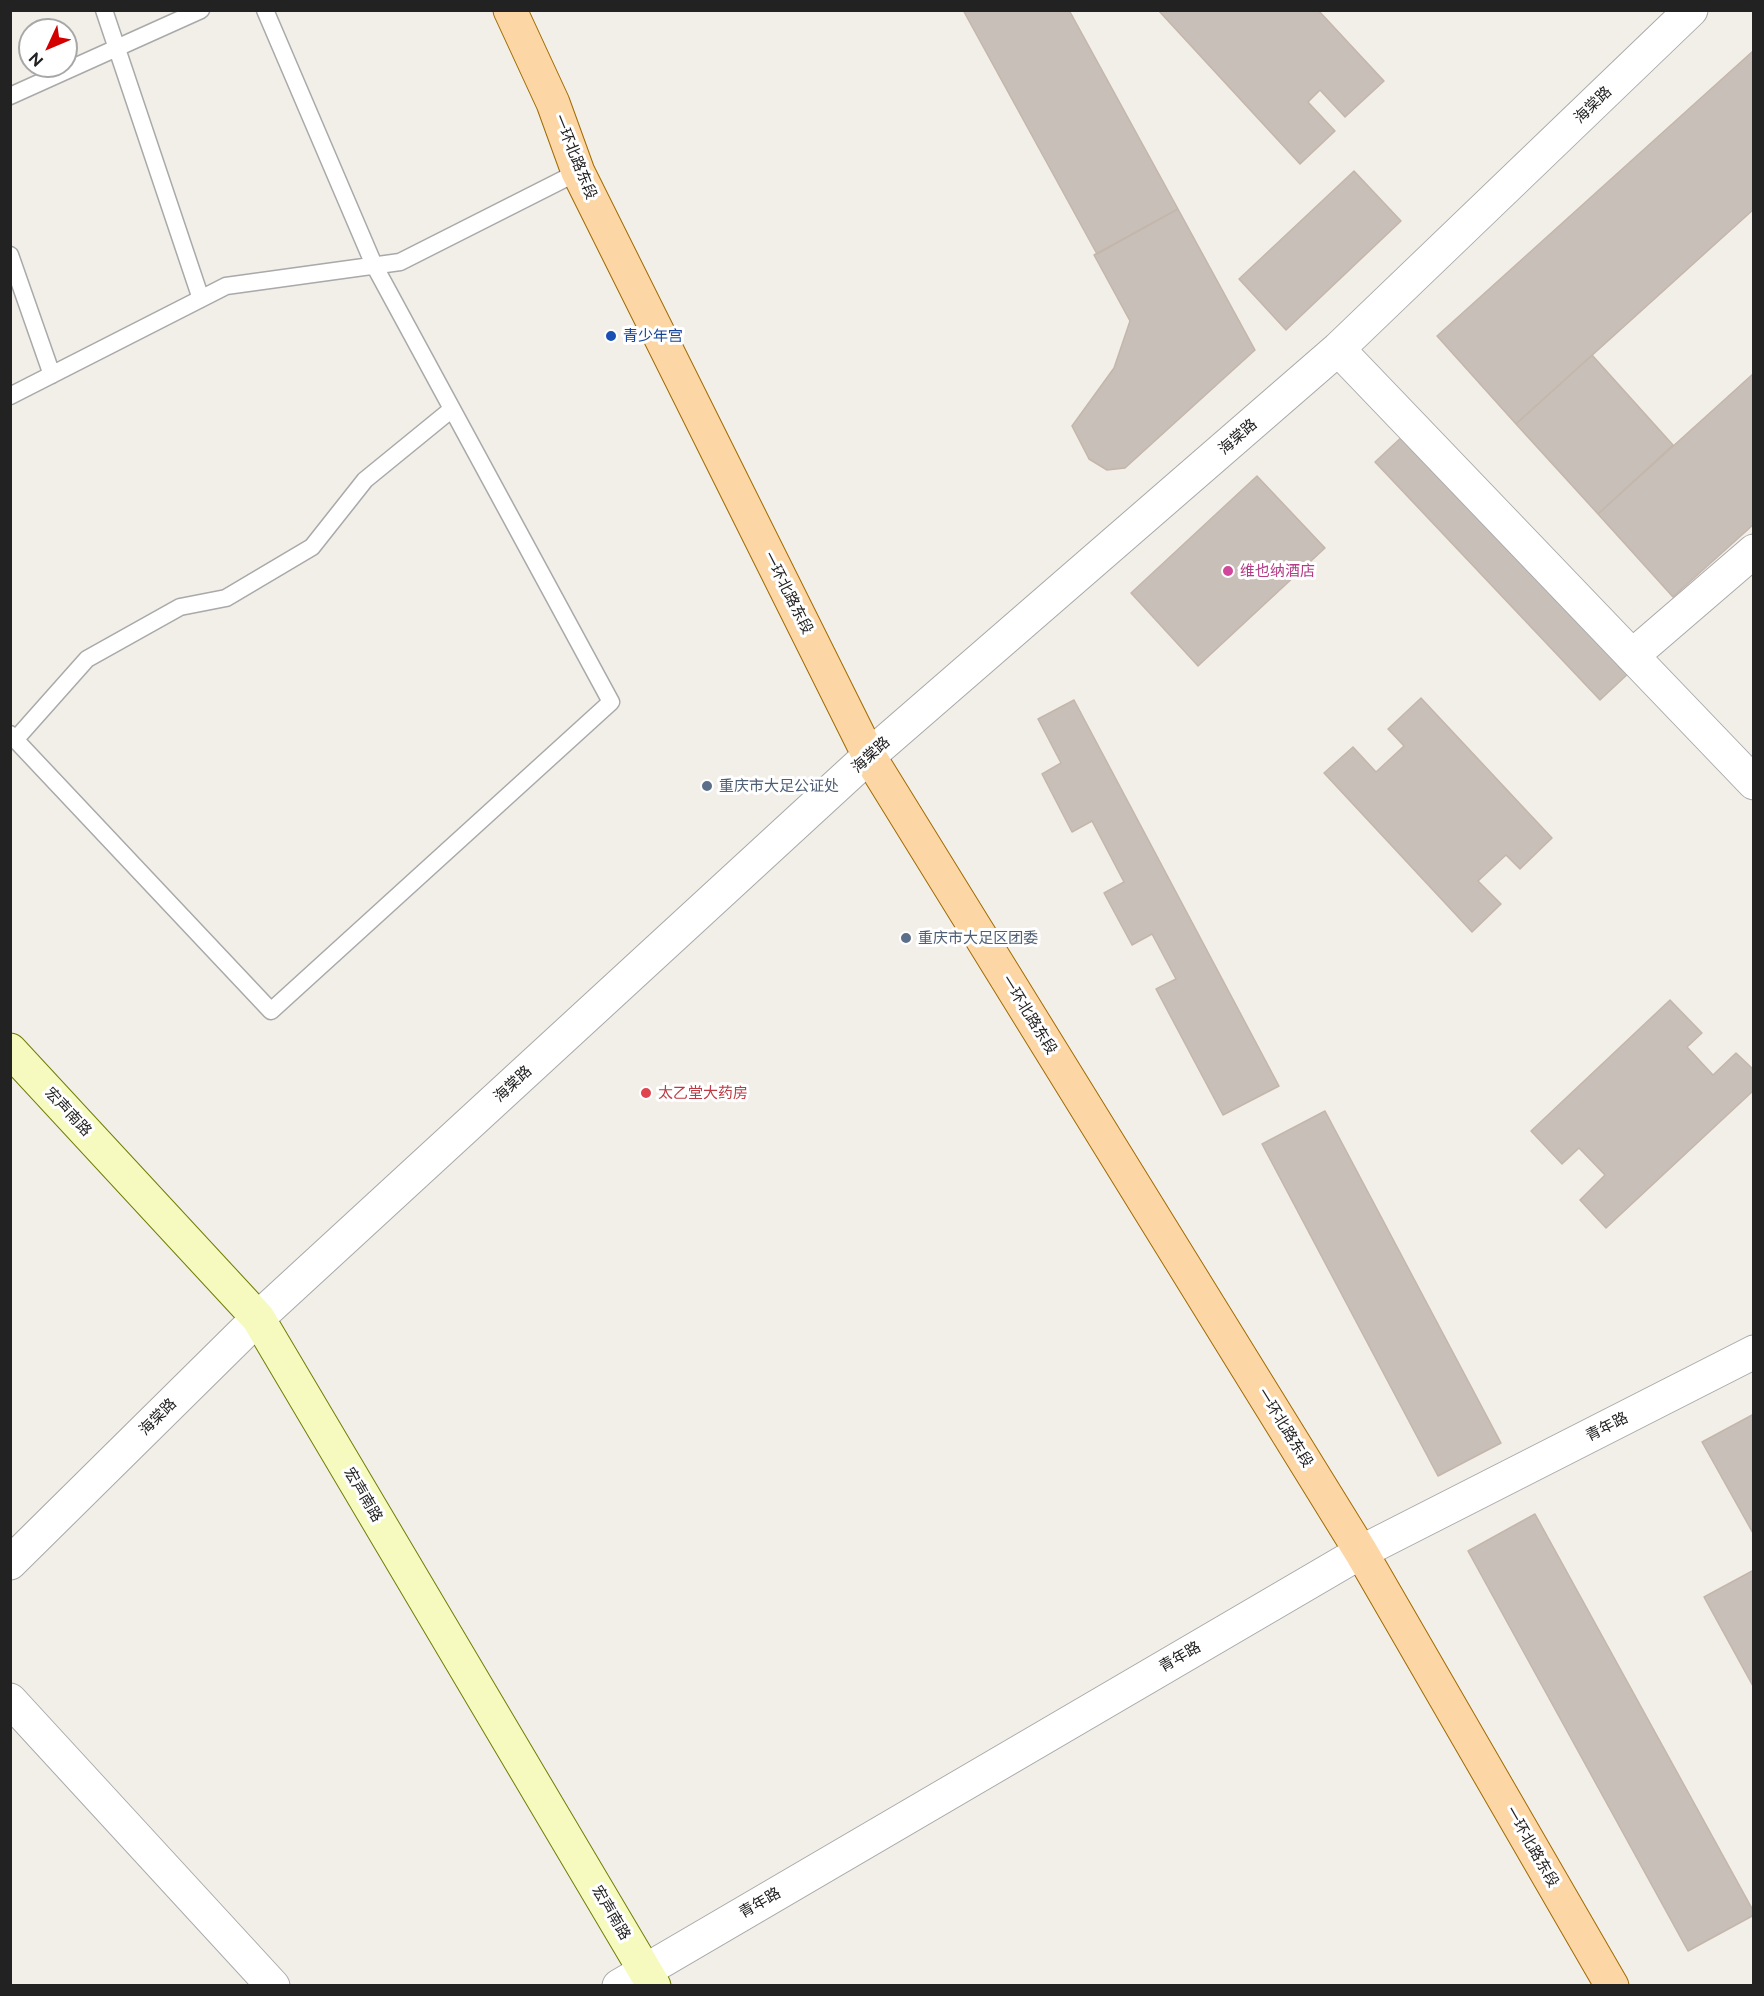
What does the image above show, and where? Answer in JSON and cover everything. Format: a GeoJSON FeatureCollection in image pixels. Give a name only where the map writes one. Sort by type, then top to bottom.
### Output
{"type":"FeatureCollection","features":[{"type":"Feature","properties":{"kind":"main road","name":"一环北路东段"},"geometry":{"type":"LineString","coordinates":[[510,10],[553,103],[578,172],[869,756],[1361,1552],[1612,1986]]}},
{"type":"Feature","properties":{"kind":"street","name":"海棠路"},"geometry":{"type":"LineString","coordinates":[[10,1563],[258,1318],[869,756],[1338,349],[1691,10]]}},
{"type":"Feature","properties":{"kind":"street"},"geometry":{"type":"LineString","coordinates":[[1338,349],[1754,783]]}},
{"type":"Feature","properties":{"kind":"street"},"geometry":{"type":"LineString","coordinates":[[1632,656],[1754,551]]}},
{"type":"Feature","properties":{"kind":"street","name":"宏声南路"},"geometry":{"type":"LineString","coordinates":[[10,1050],[258,1318],[654,1986]]}},
{"type":"Feature","properties":{"kind":"street","name":"青年路"},"geometry":{"type":"LineString","coordinates":[[619,1986],[1361,1552],[1754,1353]]}},
{"type":"Feature","properties":{"kind":"street"},"geometry":{"type":"LineString","coordinates":[[10,1700],[273,1986]]}},
{"type":"Feature","properties":{"kind":"lane"},"geometry":{"type":"LineString","coordinates":[[104,10],[201,298]]}},
{"type":"Feature","properties":{"kind":"lane"},"geometry":{"type":"LineString","coordinates":[[10,96],[201,10]]}},
{"type":"Feature","properties":{"kind":"lane"},"geometry":{"type":"LineString","coordinates":[[265,10],[374,266],[611,702],[271,1011],[13,737],[87,658],[180,608],[226,598],[312,547],[365,480],[452,410]]}},
{"type":"Feature","properties":{"kind":"lane"},"geometry":{"type":"LineString","coordinates":[[10,396],[226,286],[400,262],[578,172]]}},
{"type":"Feature","properties":{"kind":"lane"},"geometry":{"type":"LineString","coordinates":[[10,255],[52,375]]}},
{"type":"Feature","properties":{"kind":"building"},"geometry":{"type":"Polygon","coordinates":[[[963,10],[1069,10],[1178,209],[1097,254],[963,10]]]}},
{"type":"Feature","properties":{"kind":"building"},"geometry":{"type":"Polygon","coordinates":[[[1158,10],[1318,10],[1384,81],[1345,117],[1320,90],[1308,102],[1335,131],[1300,164],[1158,10]]]}},
{"type":"Feature","properties":{"kind":"building"},"geometry":{"type":"Polygon","coordinates":[[[1753,51],[1754,209],[1516,424],[1437,336],[1753,51]]]}},
{"type":"Feature","properties":{"kind":"building"},"geometry":{"type":"Polygon","coordinates":[[[1354,171],[1401,221],[1286,330],[1239,279],[1354,171]]]}},
{"type":"Feature","properties":{"kind":"building"},"geometry":{"type":"Polygon","coordinates":[[[1178,209],[1255,350],[1125,468],[1107,470],[1089,459],[1072,426],[1114,368],[1130,321],[1094,255],[1178,209]]]}},
{"type":"Feature","properties":{"kind":"building"},"geometry":{"type":"Polygon","coordinates":[[[1592,355],[1673,445],[1598,514],[1516,424],[1592,355]]]}},
{"type":"Feature","properties":{"kind":"building"},"geometry":{"type":"Polygon","coordinates":[[[1754,373],[1754,524],[1673,597],[1598,514],[1754,373]]]}},
{"type":"Feature","properties":{"kind":"building"},"geometry":{"type":"Polygon","coordinates":[[[1406,433],[1631,671],[1600,700],[1375,462],[1406,433]]]}},
{"type":"Feature","properties":{"kind":"building","name":"维也纳酒店"},"geometry":{"type":"Polygon","coordinates":[[[1257,476],[1325,548],[1198,666],[1131,593],[1257,476]]]}},
{"type":"Feature","properties":{"kind":"building"},"geometry":{"type":"Polygon","coordinates":[[[1421,698],[1552,838],[1520,869],[1506,855],[1478,881],[1501,904],[1472,932],[1324,773],[1353,747],[1376,772],[1404,746],[1388,729],[1421,698]]]}},
{"type":"Feature","properties":{"kind":"building"},"geometry":{"type":"Polygon","coordinates":[[[1074,700],[1279,1086],[1223,1115],[1156,989],[1176,979],[1152,934],[1132,945],[1104,893],[1124,882],[1092,821],[1072,832],[1042,774],[1061,763],[1038,719],[1074,700]]]}},
{"type":"Feature","properties":{"kind":"building"},"geometry":{"type":"Polygon","coordinates":[[[1670,1000],[1702,1033],[1687,1047],[1713,1075],[1736,1053],[1754,1070],[1754,1090],[1606,1228],[1580,1200],[1605,1175],[1579,1148],[1562,1164],[1531,1131],[1670,1000]]]}},
{"type":"Feature","properties":{"kind":"building"},"geometry":{"type":"Polygon","coordinates":[[[1325,1111],[1501,1443],[1438,1476],[1262,1144],[1325,1111]]]}},
{"type":"Feature","properties":{"kind":"building"},"geometry":{"type":"Polygon","coordinates":[[[1754,1414],[1754,1535],[1702,1442],[1754,1414]]]}},
{"type":"Feature","properties":{"kind":"building"},"geometry":{"type":"Polygon","coordinates":[[[1535,1514],[1754,1912],[1754,1915],[1688,1951],[1468,1551],[1535,1514]]]}},
{"type":"Feature","properties":{"kind":"building"},"geometry":{"type":"Polygon","coordinates":[[[1754,1570],[1754,1688],[1704,1597],[1754,1570]]]}},
{"type":"Feature","properties":{"kind":"place","name":"青少年宫"},"geometry":{"type":"Point","coordinates":[611,336]}},
{"type":"Feature","properties":{"kind":"place","name":"维也纳酒店"},"geometry":{"type":"Point","coordinates":[1228,571]}},
{"type":"Feature","properties":{"kind":"place","name":"重庆市大足公证处"},"geometry":{"type":"Point","coordinates":[707,786]}},
{"type":"Feature","properties":{"kind":"place","name":"重庆市大足区团委"},"geometry":{"type":"Point","coordinates":[906,938]}},
{"type":"Feature","properties":{"kind":"place","name":"太乙堂大药房"},"geometry":{"type":"Point","coordinates":[646,1093]}}]}
